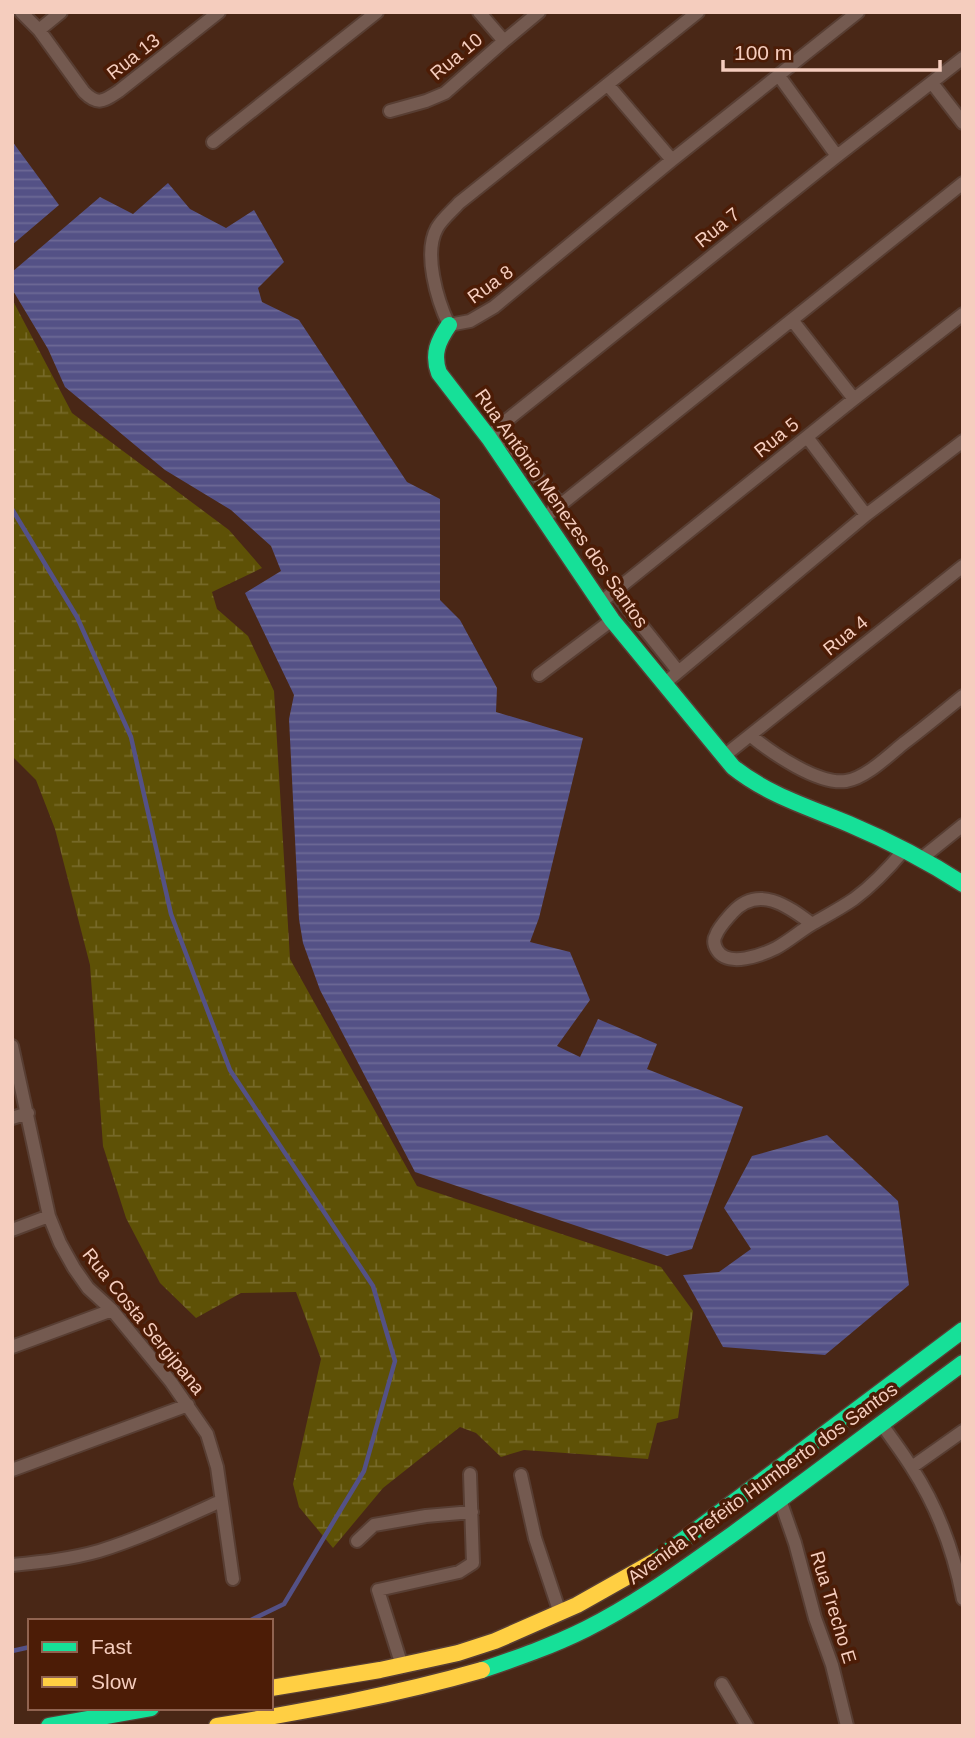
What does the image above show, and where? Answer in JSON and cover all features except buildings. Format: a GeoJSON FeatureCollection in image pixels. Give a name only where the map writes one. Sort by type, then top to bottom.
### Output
{"type":"FeatureCollection","features":[{"type":"Feature","properties":{"kind":"street"},"geometry":{"type":"LineString","coordinates":[[21,12],[39,30],[61,12]]}},
{"type":"Feature","properties":{"kind":"street","name":"Rua 13"},"geometry":{"type":"LineString","coordinates":[[39,30],[84,92],[99,101],[119,91],[219,12]]}},
{"type":"Feature","properties":{"kind":"street"},"geometry":{"type":"LineString","coordinates":[[213,142],[377,12]]}},
{"type":"Feature","properties":{"kind":"street"},"geometry":{"type":"LineString","coordinates":[[479,12],[504,41]]}},
{"type":"Feature","properties":{"kind":"street","name":"Rua 10"},"geometry":{"type":"LineString","coordinates":[[390,111],[445,93],[539,12]]}},
{"type":"Feature","properties":{"kind":"street","name":"Rua 8"},"geometry":{"type":"LineString","coordinates":[[698,12],[459,203],[439,225],[432,244],[433,273],[439,302],[449,325],[470,321],[494,307],[672,160],[858,12]]}},
{"type":"Feature","properties":{"kind":"street","name":"Rua 7"},"geometry":{"type":"LineString","coordinates":[[493,433],[963,58]]}},
{"type":"Feature","properties":{"kind":"street"},"geometry":{"type":"LineString","coordinates":[[779,76],[837,156]]}},
{"type":"Feature","properties":{"kind":"street"},"geometry":{"type":"LineString","coordinates":[[932,83],[963,123]]}},
{"type":"Feature","properties":{"kind":"street"},"geometry":{"type":"LineString","coordinates":[[608,85],[672,160]]}},
{"type":"Feature","properties":{"kind":"street"},"geometry":{"type":"LineString","coordinates":[[544,517],[963,183]]}},
{"type":"Feature","properties":{"kind":"street","name":"Rua 5"},"geometry":{"type":"LineString","coordinates":[[600,603],[854,398],[963,314]]}},
{"type":"Feature","properties":{"kind":"street"},"geometry":{"type":"LineString","coordinates":[[792,320],[854,398]]}},
{"type":"Feature","properties":{"kind":"street","name":"Rua Antônio Menezes dos Santos"},"geometry":{"type":"LineString","coordinates":[[449,325],[434,355],[439,373],[493,433],[612,620],[724,756],[742,775],[761,787],[922,858],[963,884]]}},
{"type":"Feature","properties":{"kind":"street"},"geometry":{"type":"LineString","coordinates":[[493,433],[561,505]]}},
{"type":"Feature","properties":{"kind":"street"},"geometry":{"type":"LineString","coordinates":[[807,437],[866,515]]}},
{"type":"Feature","properties":{"kind":"street"},"geometry":{"type":"LineString","coordinates":[[665,683],[866,515],[963,441]]}},
{"type":"Feature","properties":{"kind":"street","name":"Rua 4"},"geometry":{"type":"LineString","coordinates":[[724,756],[963,566]]}},
{"type":"Feature","properties":{"kind":"street"},"geometry":{"type":"LineString","coordinates":[[614,591],[678,671]]}},
{"type":"Feature","properties":{"kind":"street"},"geometry":{"type":"LineString","coordinates":[[539,675],[612,620]]}},
{"type":"Feature","properties":{"kind":"street"},"geometry":{"type":"LineString","coordinates":[[751,736],[794,765],[830,781],[847,781],[861,776],[878,764],[963,696]]}},
{"type":"Feature","properties":{"kind":"street"},"geometry":{"type":"LineString","coordinates":[[922,858],[963,825]]}},
{"type":"Feature","properties":{"kind":"street"},"geometry":{"type":"LineString","coordinates":[[812,924],[780,903],[755,899],[735,910],[716,934],[715,944],[718,953],[733,959],[762,954],[775,948],[855,898],[904,850]]}},
{"type":"Feature","properties":{"kind":"street","name":"Rua Costa Sergipana"},"geometry":{"type":"LineString","coordinates":[[12,1046],[49,1216],[60,1243],[88,1287],[112,1310],[188,1405],[207,1434],[214,1455],[233,1579]]}},
{"type":"Feature","properties":{"kind":"street"},"geometry":{"type":"LineString","coordinates":[[12,1118],[28,1112]]}},
{"type":"Feature","properties":{"kind":"street"},"geometry":{"type":"LineString","coordinates":[[12,1230],[49,1216]]}},
{"type":"Feature","properties":{"kind":"street"},"geometry":{"type":"LineString","coordinates":[[12,1347],[112,1310]]}},
{"type":"Feature","properties":{"kind":"street","name":"Avenida Prefeito Humberto dos Santos"},"geometry":{"type":"LineString","coordinates":[[273,1688],[447,1656],[495,1641],[560,1613],[624,1580],[656,1560],[963,1331]]}},
{"type":"Feature","properties":{"kind":"street","name":"Avenida Prefeito Humberto dos Santos"},"geometry":{"type":"LineString","coordinates":[[218,1726],[285,1720],[416,1688],[474,1673],[568,1637],[653,1590],[780,1500],[963,1363]]}},
{"type":"Feature","properties":{"kind":"street"},"geometry":{"type":"LineString","coordinates":[[12,1470],[188,1405]]}},
{"type":"Feature","properties":{"kind":"street"},"geometry":{"type":"LineString","coordinates":[[881,1423],[912,1467],[932,1503],[943,1527],[963,1599]]}},
{"type":"Feature","properties":{"kind":"street"},"geometry":{"type":"LineString","coordinates":[[912,1467],[963,1431]]}},
{"type":"Feature","properties":{"kind":"street"},"geometry":{"type":"LineString","coordinates":[[401,1666],[378,1590],[459,1572],[474,1563],[470,1474]]}},
{"type":"Feature","properties":{"kind":"street"},"geometry":{"type":"LineString","coordinates":[[521,1475],[535,1538],[560,1613]]}},
{"type":"Feature","properties":{"kind":"street","name":"Rua Trecho E"},"geometry":{"type":"LineString","coordinates":[[780,1500],[832,1665],[847,1726]]}},
{"type":"Feature","properties":{"kind":"street"},"geometry":{"type":"LineString","coordinates":[[12,1565],[62,1559],[101,1550],[221,1501]]}},
{"type":"Feature","properties":{"kind":"street"},"geometry":{"type":"LineString","coordinates":[[357,1541],[374,1525],[471,1512]]}},
{"type":"Feature","properties":{"kind":"street"},"geometry":{"type":"LineString","coordinates":[[722,1684],[747,1726]]}},
{"type":"Feature","properties":{"kind":"street"},"geometry":{"type":"LineString","coordinates":[[48,1726],[140,1710]]}},
{"type":"Feature","properties":{"kind":"green space"},"geometry":{"type":"Polygon","coordinates":[[[12,299],[72,413],[229,530],[262,568],[212,592],[217,609],[248,636],[274,691],[290,959],[417,1186],[661,1267],[693,1311],[678,1418],[657,1423],[648,1459],[524,1450],[501,1457],[476,1433],[460,1427],[383,1488],[333,1548],[299,1507],[293,1484],[321,1359],[296,1292],[241,1293],[196,1318],[160,1283],[126,1218],[103,1146],[90,965],[55,829],[36,780],[12,756],[12,299]]]}},
{"type":"Feature","properties":{"kind":"shaded area"},"geometry":{"type":"Polygon","coordinates":[[[12,141],[59,205],[12,245],[12,141]]]}},
{"type":"Feature","properties":{"kind":"shaded area"},"geometry":{"type":"Polygon","coordinates":[[[168,183],[190,209],[226,228],[254,210],[284,262],[258,288],[262,302],[299,320],[407,482],[440,499],[440,600],[460,620],[497,688],[496,712],[583,738],[539,918],[530,942],[570,952],[590,1000],[557,1046],[580,1057],[598,1019],[657,1044],[647,1069],[743,1107],[692,1249],[667,1256],[415,1172],[320,990],[303,943],[299,919],[289,719],[294,695],[245,593],[281,571],[271,546],[231,510],[165,470],[65,387],[48,349],[12,289],[12,272],[100,197],[133,214],[168,183]]]}},
{"type":"Feature","properties":{"kind":"shaded area"},"geometry":{"type":"Polygon","coordinates":[[[827,1135],[898,1201],[909,1285],[825,1355],[723,1347],[683,1275],[719,1272],[751,1249],[724,1208],[752,1156],[827,1135]]]}},
{"type":"Feature","properties":{"kind":"waterway"},"geometry":{"type":"LineString","coordinates":[[12,509],[77,617],[131,737],[171,914],[230,1070],[373,1286],[395,1361],[364,1471],[284,1604],[253,1619]]}},
{"type":"Feature","properties":{"kind":"waterway"},"geometry":{"type":"LineString","coordinates":[[12,1651],[28,1647]]}},
{"type":"Feature","properties":{"kind":"traffic: fast"},"geometry":{"type":"LineString","coordinates":[[449,325],[437,348],[439,373],[489,438],[612,620],[733,767],[774,793],[893,844],[963,884]]}},
{"type":"Feature","properties":{"kind":"traffic: fast"},"geometry":{"type":"LineString","coordinates":[[655,1561],[963,1330]]}},
{"type":"Feature","properties":{"kind":"traffic: fast"},"geometry":{"type":"LineString","coordinates":[[482,1670],[573,1635],[643,1596],[733,1534],[963,1363]]}},
{"type":"Feature","properties":{"kind":"traffic: fast"},"geometry":{"type":"LineString","coordinates":[[49,1726],[140,1710]]}},
{"type":"Feature","properties":{"kind":"traffic: slow"},"geometry":{"type":"LineString","coordinates":[[273,1688],[380,1670],[458,1653],[495,1641],[577,1605],[655,1561]]}},
{"type":"Feature","properties":{"kind":"traffic: slow"},"geometry":{"type":"LineString","coordinates":[[217,1726],[383,1695],[482,1670]]}}]}
